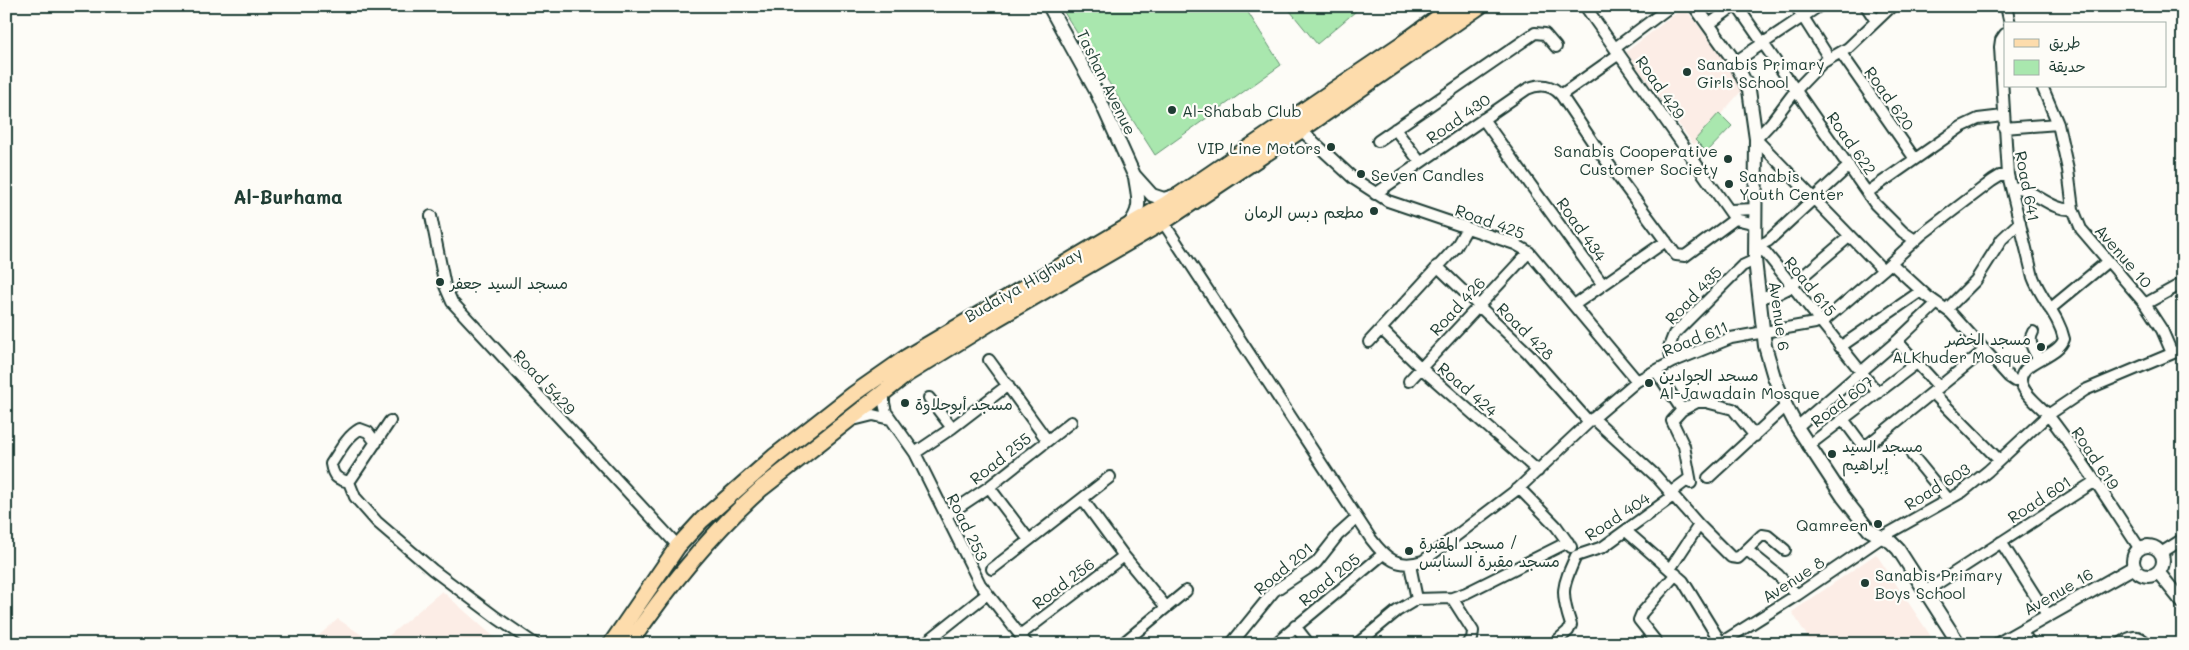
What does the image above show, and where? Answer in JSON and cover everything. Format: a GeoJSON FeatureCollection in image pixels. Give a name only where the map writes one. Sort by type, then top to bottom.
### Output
{"type":"FeatureCollection","features":[{"type":"Feature","properties":{"kind":"main road","name":"Budaiya Highway"},"geometry":{"type":"LineString","coordinates":[[611,644],[678,546],[723,500],[782,451],[884,373],[977,315],[1186,191],[1403,44],[1454,6]]}},
{"type":"Feature","properties":{"kind":"main road","name":"Budaiya Highway"},"geometry":{"type":"LineString","coordinates":[[629,644],[663,595],[696,553],[741,506],[769,481],[845,424],[884,391],[935,356],[1163,222],[1301,130],[1480,6]]}},
{"type":"Feature","properties":{"kind":"street","name":"Tashan Avenue"},"geometry":{"type":"LineString","coordinates":[[1049,6],[1096,91],[1134,175]]}},
{"type":"Feature","properties":{"kind":"street","name":"Road 429"},"geometry":{"type":"LineString","coordinates":[[1585,6],[1732,215]]}},
{"type":"Feature","properties":{"kind":"street"},"geometry":{"type":"LineString","coordinates":[[1617,51],[1671,6]]}},
{"type":"Feature","properties":{"kind":"street","name":"Avenue 6"},"geometry":{"type":"LineString","coordinates":[[1695,6],[1735,62],[1749,90],[1756,139],[1756,252],[1765,346],[1774,377],[1797,427],[1843,497],[1869,530],[1891,542],[1898,549],[1959,644]]}},
{"type":"Feature","properties":{"kind":"street"},"geometry":{"type":"LineString","coordinates":[[1708,26],[1736,6]]}},
{"type":"Feature","properties":{"kind":"street","name":"Road 622"},"geometry":{"type":"LineString","coordinates":[[1736,6],[1875,204],[1903,232],[1915,240]]}},
{"type":"Feature","properties":{"kind":"street"},"geometry":{"type":"LineString","coordinates":[[1796,6],[1829,58]]}},
{"type":"Feature","properties":{"kind":"street"},"geometry":{"type":"LineString","coordinates":[[1735,62],[1819,6]]}},
{"type":"Feature","properties":{"kind":"street"},"geometry":{"type":"LineString","coordinates":[[1866,6],[1876,21]]}},
{"type":"Feature","properties":{"kind":"street"},"geometry":{"type":"LineString","coordinates":[[1756,139],[1771,123],[1796,90],[1822,63],[1841,53],[1892,6]]}},
{"type":"Feature","properties":{"kind":"street"},"geometry":{"type":"LineString","coordinates":[[2006,6],[2010,22]]}},
{"type":"Feature","properties":{"kind":"street","name":"Road 430"},"geometry":{"type":"LineString","coordinates":[[1378,141],[1535,33],[1545,34],[1556,47]]}},
{"type":"Feature","properties":{"kind":"street","name":"Road 641"},"geometry":{"type":"LineString","coordinates":[[2004,36],[2000,44],[2008,175],[2033,277],[2064,338],[2062,344],[2039,360]]}},
{"type":"Feature","properties":{"kind":"street","name":"Road 429"},"geometry":{"type":"LineString","coordinates":[[1561,95],[1617,51]]}},
{"type":"Feature","properties":{"kind":"street","name":"Road 620"},"geometry":{"type":"LineString","coordinates":[[1841,53],[1915,159]]}},
{"type":"Feature","properties":{"kind":"street","name":"Road 430"},"geometry":{"type":"LineString","coordinates":[[1375,194],[1531,87],[1545,85],[1561,95]]}},
{"type":"Feature","properties":{"kind":"street","name":"Avenue 10"},"geometry":{"type":"LineString","coordinates":[[2043,88],[2058,124],[2074,209],[2081,229],[2145,304],[2165,336],[2172,353]]}},
{"type":"Feature","properties":{"kind":"street"},"geometry":{"type":"LineString","coordinates":[[1561,95],[1676,255],[1685,256],[1732,215],[1756,209]]}},
{"type":"Feature","properties":{"kind":"street"},"geometry":{"type":"LineString","coordinates":[[1868,192],[1966,124],[2003,116]]}},
{"type":"Feature","properties":{"kind":"street","name":"Road 434"},"geometry":{"type":"LineString","coordinates":[[1483,119],[1603,285]]}},
{"type":"Feature","properties":{"kind":"street"},"geometry":{"type":"LineString","coordinates":[[2004,128],[2058,124]]}},
{"type":"Feature","properties":{"kind":"street"},"geometry":{"type":"LineString","coordinates":[[1395,129],[1420,162]]}},
{"type":"Feature","properties":{"kind":"street","name":"Road 425"},"geometry":{"type":"LineString","coordinates":[[1301,130],[1354,179],[1388,201],[1515,244],[1528,252],[1636,381]]}},
{"type":"Feature","properties":{"kind":"street","name":"Road 619"},"geometry":{"type":"LineString","coordinates":[[1756,139],[1850,236],[1887,267],[1947,310],[2012,379],[2022,384],[2048,415],[2140,549]]}},
{"type":"Feature","properties":{"kind":"street","name":"Road 435"},"geometry":{"type":"LineString","coordinates":[[1672,362],[1670,347],[1674,334],[1756,252],[1849,166]]}},
{"type":"Feature","properties":{"kind":"street"},"geometry":{"type":"LineString","coordinates":[[1134,175],[1152,195],[1158,198],[1171,198],[1186,191]]}},
{"type":"Feature","properties":{"kind":"street"},"geometry":{"type":"LineString","coordinates":[[1126,228],[1138,212],[1139,201],[1134,175]]}},
{"type":"Feature","properties":{"kind":"street","name":"Road 611"},"geometry":{"type":"LineString","coordinates":[[1410,565],[1423,561],[1518,488],[1636,381],[1672,362],[1731,338],[1821,321],[1832,314],[1887,267],[1915,240],[1976,191],[2000,176],[2008,175]]}},
{"type":"Feature","properties":{"kind":"street"},"geometry":{"type":"LineString","coordinates":[[2012,188],[2024,189],[2063,208],[2074,209]]}},
{"type":"Feature","properties":{"kind":"street"},"geometry":{"type":"LineString","coordinates":[[1732,215],[1756,224]]}},
{"type":"Feature","properties":{"kind":"street","name":"Road 5429"},"geometry":{"type":"LineString","coordinates":[[431,216],[445,286],[452,302],[678,546]]}},
{"type":"Feature","properties":{"kind":"street"},"geometry":{"type":"LineString","coordinates":[[1163,222],[1382,555],[1394,561],[1410,565],[1417,599]]}},
{"type":"Feature","properties":{"kind":"street"},"geometry":{"type":"LineString","coordinates":[[1947,310],[1976,280],[2002,239],[2020,222]]}},
{"type":"Feature","properties":{"kind":"street"},"geometry":{"type":"LineString","coordinates":[[1369,342],[1460,242],[1467,228]]}},
{"type":"Feature","properties":{"kind":"street"},"geometry":{"type":"LineString","coordinates":[[1761,297],[1781,292],[1792,285],[1850,236]]}},
{"type":"Feature","properties":{"kind":"street"},"geometry":{"type":"LineString","coordinates":[[1574,305],[1666,242]]}},
{"type":"Feature","properties":{"kind":"street","name":"Road 615"},"geometry":{"type":"LineString","coordinates":[[1756,252],[1761,250],[1766,253],[1860,373],[1878,393]]}},
{"type":"Feature","properties":{"kind":"street","name":"Road 426"},"geometry":{"type":"LineString","coordinates":[[1409,381],[1528,252]]}},
{"type":"Feature","properties":{"kind":"street"},"geometry":{"type":"LineString","coordinates":[[2052,312],[2108,261]]}},
{"type":"Feature","properties":{"kind":"street","name":"Road 428"},"geometry":{"type":"LineString","coordinates":[[1438,266],[1528,352],[1591,420],[1656,476],[1722,549],[1731,557],[1736,558],[1747,550]]}},
{"type":"Feature","properties":{"kind":"street"},"geometry":{"type":"LineString","coordinates":[[2145,304],[2183,283]]}},
{"type":"Feature","properties":{"kind":"street"},"geometry":{"type":"LineString","coordinates":[[1840,346],[1921,292]]}},
{"type":"Feature","properties":{"kind":"street"},"geometry":{"type":"LineString","coordinates":[[1797,427],[1898,341],[1937,303]]}},
{"type":"Feature","properties":{"kind":"street","name":"Road 424"},"geometry":{"type":"LineString","coordinates":[[1381,329],[1421,368],[1538,471]]}},
{"type":"Feature","properties":{"kind":"street"},"geometry":{"type":"LineString","coordinates":[[2022,384],[2024,371],[2039,360],[2031,345],[2030,340],[2033,332]]}},
{"type":"Feature","properties":{"kind":"street"},"geometry":{"type":"LineString","coordinates":[[1898,341],[1918,362],[1936,390],[2000,460]]}},
{"type":"Feature","properties":{"kind":"street"},"geometry":{"type":"LineString","coordinates":[[2048,415],[2085,390],[2183,349]]}},
{"type":"Feature","properties":{"kind":"street"},"geometry":{"type":"LineString","coordinates":[[1843,419],[1860,442],[1865,445],[1870,443],[1985,350]]}},
{"type":"Feature","properties":{"kind":"street","name":"Road 255"},"geometry":{"type":"LineString","coordinates":[[989,360],[1047,440]]}},
{"type":"Feature","properties":{"kind":"street","name":"Road 607"},"geometry":{"type":"LineString","coordinates":[[1808,446],[1918,362]]}},
{"type":"Feature","properties":{"kind":"street"},"geometry":{"type":"LineString","coordinates":[[1656,371],[1682,410],[1702,401],[1734,408],[1755,436]]}},
{"type":"Feature","properties":{"kind":"street"},"geometry":{"type":"LineString","coordinates":[[915,453],[952,428],[1008,385]]}},
{"type":"Feature","properties":{"kind":"street","name":"Road 253"},"geometry":{"type":"LineString","coordinates":[[884,391],[884,407],[890,419],[915,453],[947,515],[971,569],[987,594],[1027,644]]}},
{"type":"Feature","properties":{"kind":"street"},"geometry":{"type":"LineString","coordinates":[[929,398],[952,428]]}},
{"type":"Feature","properties":{"kind":"street"},"geometry":{"type":"LineString","coordinates":[[1708,478],[1786,406]]}},
{"type":"Feature","properties":{"kind":"street","name":"Road 404"},"geometry":{"type":"LineString","coordinates":[[1553,644],[1568,631],[1571,625],[1563,596],[1565,580],[1576,556],[1603,547],[1690,480],[1684,446],[1672,421],[1682,410]]}},
{"type":"Feature","properties":{"kind":"street"},"geometry":{"type":"LineString","coordinates":[[845,424],[873,415],[890,419]]}},
{"type":"Feature","properties":{"kind":"street","name":"Road 603"},"geometry":{"type":"LineString","coordinates":[[1882,537],[1975,482],[2048,415]]}},
{"type":"Feature","properties":{"kind":"street"},"geometry":{"type":"LineString","coordinates":[[349,482],[390,421]]}},
{"type":"Feature","properties":{"kind":"street","name":"Road 255"},"geometry":{"type":"LineString","coordinates":[[947,515],[989,487],[1071,422]]}},
{"type":"Feature","properties":{"kind":"street"},"geometry":{"type":"LineString","coordinates":[[349,482],[336,478],[332,474],[331,464],[346,442],[354,432],[360,429],[368,432],[376,443]]}},
{"type":"Feature","properties":{"kind":"street"},"geometry":{"type":"LineString","coordinates":[[1912,454],[1948,499]]}},
{"type":"Feature","properties":{"kind":"street"},"geometry":{"type":"LineString","coordinates":[[992,569],[1083,500],[1110,477]]}},
{"type":"Feature","properties":{"kind":"street"},"geometry":{"type":"LineString","coordinates":[[349,482],[355,497],[377,522],[433,570],[534,644]]}},
{"type":"Feature","properties":{"kind":"street","name":"Road 601"},"geometry":{"type":"LineString","coordinates":[[1926,591],[2094,482]]}},
{"type":"Feature","properties":{"kind":"street"},"geometry":{"type":"LineString","coordinates":[[989,487],[1029,540]]}},
{"type":"Feature","properties":{"kind":"street","name":"Road 404"},"geometry":{"type":"LineString","coordinates":[[1518,488],[1568,542],[1576,556]]}},
{"type":"Feature","properties":{"kind":"street"},"geometry":{"type":"LineString","coordinates":[[1083,500],[1124,556],[1166,607]]}},
{"type":"Feature","properties":{"kind":"street","name":"Road 201"},"geometry":{"type":"LineString","coordinates":[[1231,644],[1274,591],[1316,563],[1338,535],[1357,518]]}},
{"type":"Feature","properties":{"kind":"street"},"geometry":{"type":"LineString","coordinates":[[1658,644],[1639,620],[1642,613],[1673,572],[1699,525]]}},
{"type":"Feature","properties":{"kind":"street"},"geometry":{"type":"LineString","coordinates":[[1626,531],[1673,572],[1720,643]]}},
{"type":"Feature","properties":{"kind":"street"},"geometry":{"type":"LineString","coordinates":[[1785,550],[1764,534],[1758,537],[1747,550],[1778,575],[1797,595]]}},
{"type":"Feature","properties":{"kind":"street","name":"Avenue 8"},"geometry":{"type":"LineString","coordinates":[[1720,643],[1797,595],[1882,537]]}},
{"type":"Feature","properties":{"kind":"street"},"geometry":{"type":"LineString","coordinates":[[2161,553],[2183,540]]}},
{"type":"Feature","properties":{"kind":"street"},"geometry":{"type":"LineString","coordinates":[[1357,644],[1397,611],[1417,599],[1452,598],[1568,542]]}},
{"type":"Feature","properties":{"kind":"street","name":"Road 601"},"geometry":{"type":"LineString","coordinates":[[2001,542],[2048,616]]}},
{"type":"Feature","properties":{"kind":"street"},"geometry":{"type":"LineString","coordinates":[[2149,546],[2161,553],[2163,565],[2158,572],[2145,576],[2134,567],[2134,555],[2140,549],[2149,546]]}},
{"type":"Feature","properties":{"kind":"street","name":"Road 205"},"geometry":{"type":"LineString","coordinates":[[1275,644],[1382,555]]}},
{"type":"Feature","properties":{"kind":"street","name":"Road 256"},"geometry":{"type":"LineString","coordinates":[[1020,635],[1124,556]]}},
{"type":"Feature","properties":{"kind":"street","name":"Avenue 16"},"geometry":{"type":"LineString","coordinates":[[1998,644],[2134,567]]}},
{"type":"Feature","properties":{"kind":"street"},"geometry":{"type":"LineString","coordinates":[[2158,572],[2183,603]]}},
{"type":"Feature","properties":{"kind":"street"},"geometry":{"type":"LineString","coordinates":[[1122,644],[1186,591]]}},
{"type":"Feature","properties":{"kind":"street"},"geometry":{"type":"LineString","coordinates":[[931,642],[987,594]]}},
{"type":"Feature","properties":{"kind":"street"},"geometry":{"type":"LineString","coordinates":[[1452,598],[1474,635],[1467,644]]}},
{"type":"Feature","properties":{"kind":"street","name":"Road 205"},"geometry":{"type":"LineString","coordinates":[[1295,626],[1308,644]]}},
{"type":"Feature","properties":{"kind":"street"},"geometry":{"type":"LineString","coordinates":[[2021,631],[2031,644]]}},
{"type":"Feature","properties":{"kind":"street"},"geometry":{"type":"LineString","coordinates":[[2120,644],[2136,636],[2148,644]]}},
{"type":"Feature","properties":{"kind":"shaded area","name":"Sanabis Primary Girls School"},"geometry":{"type":"Polygon","coordinates":[[[1684,7],[1744,88],[1694,145],[1626,52],[1684,7]]]}},
{"type":"Feature","properties":{"kind":"shaded area","name":"Sanabis Primary Boys School"},"geometry":{"type":"Polygon","coordinates":[[[1876,554],[1936,644],[1812,644],[1792,612],[1876,554]]]}},
{"type":"Feature","properties":{"kind":"shaded area"},"geometry":{"type":"Polygon","coordinates":[[[442,591],[502,644],[379,644],[442,591]]]}},
{"type":"Feature","properties":{"kind":"shaded area"},"geometry":{"type":"Polygon","coordinates":[[[338,619],[375,644],[309,644],[338,619]]]}},
{"type":"Feature","properties":{"kind":"green space","name":"Al-Shabab Club"},"geometry":{"type":"Polygon","coordinates":[[[1060,6],[1244,6],[1281,65],[1155,155],[1060,6]]]}},
{"type":"Feature","properties":{"kind":"green space"},"geometry":{"type":"Polygon","coordinates":[[[1286,6],[1362,6],[1317,44],[1286,6]]]}},
{"type":"Feature","properties":{"kind":"green space"},"geometry":{"type":"Polygon","coordinates":[[[1719,113],[1732,126],[1707,152],[1695,140],[1719,113]]]}},
{"type":"Feature","properties":{"kind":"place","name":"Sanabis Primary Girls School"},"geometry":{"type":"Point","coordinates":[1687,72]}},
{"type":"Feature","properties":{"kind":"place","name":"Al-Shabab Club"},"geometry":{"type":"Point","coordinates":[1172,110]}},
{"type":"Feature","properties":{"kind":"place","name":"VIP Line Motors"},"geometry":{"type":"Point","coordinates":[1331,147]}},
{"type":"Feature","properties":{"kind":"place","name":"Sanabis Cooperative Customer Society"},"geometry":{"type":"Point","coordinates":[1728,159]}},
{"type":"Feature","properties":{"kind":"place","name":"Seven Candles"},"geometry":{"type":"Point","coordinates":[1361,174]}},
{"type":"Feature","properties":{"kind":"place","name":"Sanabis Youth Center"},"geometry":{"type":"Point","coordinates":[1729,184]}},
{"type":"Feature","properties":{"kind":"place","name":"مطعم دبس الرمان"},"geometry":{"type":"Point","coordinates":[1374,211]}},
{"type":"Feature","properties":{"kind":"place","name":"مسجد السيد جعفر"},"geometry":{"type":"Point","coordinates":[440,282]}},
{"type":"Feature","properties":{"kind":"place","name":"مسجد الخضر ALKhuder Mosque"},"geometry":{"type":"Point","coordinates":[2041,347]}},
{"type":"Feature","properties":{"kind":"place","name":"مسجد الجوادين Al-Jawadain Mosque"},"geometry":{"type":"Point","coordinates":[1649,383]}},
{"type":"Feature","properties":{"kind":"place","name":"مسجد أبوحلاوة"},"geometry":{"type":"Point","coordinates":[905,403]}},
{"type":"Feature","properties":{"kind":"place","name":"مسجد السيد إبراهيم"},"geometry":{"type":"Point","coordinates":[1832,454]}},
{"type":"Feature","properties":{"kind":"place","name":"Qamreen"},"geometry":{"type":"Point","coordinates":[1878,524]}},
{"type":"Feature","properties":{"kind":"place","name":"مسجد المقبرة / مسجد مقبرة السنابس"},"geometry":{"type":"Point","coordinates":[1409,551]}},
{"type":"Feature","properties":{"kind":"place","name":"Sanabis Primary Boys School"},"geometry":{"type":"Point","coordinates":[1865,583]}},
{"type":"Feature","properties":{"kind":"district","name":"Al-Burhama"},"geometry":{"type":"Point","coordinates":[288,196]}}]}
